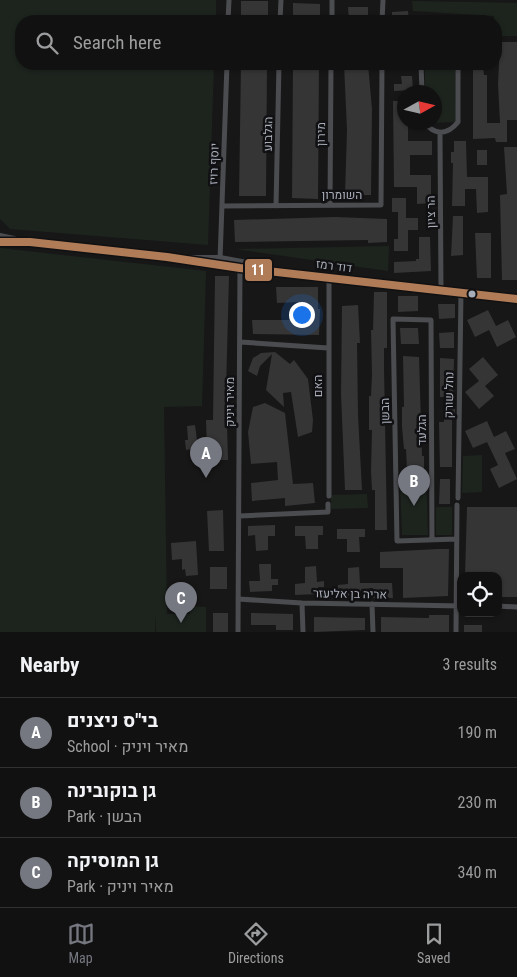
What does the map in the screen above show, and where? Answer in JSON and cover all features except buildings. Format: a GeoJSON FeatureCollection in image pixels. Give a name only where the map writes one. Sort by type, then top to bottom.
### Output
{"type":"FeatureCollection","features":[{"type":"Feature","properties":{"kind":"street"},"geometry":{"type":"LineString","coordinates":[[228,15],[229,0]]}},
{"type":"Feature","properties":{"kind":"street"},"geometry":{"type":"LineString","coordinates":[[280,15],[281,0]]}},
{"type":"Feature","properties":{"kind":"street"},"geometry":{"type":"LineString","coordinates":[[332,0],[332,15]]}},
{"type":"Feature","properties":{"kind":"street"},"geometry":{"type":"LineString","coordinates":[[382,15],[383,0]]}},
{"type":"Feature","properties":{"kind":"street","name":"יוסף רויז"},"geometry":{"type":"LineString","coordinates":[[220,262],[227,70]]}},
{"type":"Feature","properties":{"kind":"street","name":"הגלבוע"},"geometry":{"type":"LineString","coordinates":[[276,206],[279,70]]}},
{"type":"Feature","properties":{"kind":"street","name":"מירון"},"geometry":{"type":"LineString","coordinates":[[330,205],[331,70]]}},
{"type":"Feature","properties":{"kind":"street","name":"השומרון"},"geometry":{"type":"LineString","coordinates":[[223,206],[381,205],[382,70]]}},
{"type":"Feature","properties":{"kind":"street"},"geometry":{"type":"LineString","coordinates":[[421,70],[422,85]]}},
{"type":"Feature","properties":{"kind":"street"},"geometry":{"type":"LineString","coordinates":[[431,130],[440,133],[452,129],[458,122],[458,70]]}},
{"type":"Feature","properties":{"kind":"street","name":"הר ציון"},"geometry":{"type":"LineString","coordinates":[[440,133],[441,291]]}},
{"type":"Feature","properties":{"kind":"street","name":"דוד רמז"},"geometry":{"type":"LineString","coordinates":[[0,236],[30,242],[220,262],[517,299]]}},
{"type":"Feature","properties":{"kind":"street","name":"דוד רמז"},"geometry":{"type":"LineString","coordinates":[[0,242],[30,242]]}},
{"type":"Feature","properties":{"kind":"street","name":"מאיר ויניק"},"geometry":{"type":"LineString","coordinates":[[238,632],[240,265]]}},
{"type":"Feature","properties":{"kind":"street","name":"האם"},"geometry":{"type":"LineString","coordinates":[[329,277],[329,496]]}},
{"type":"Feature","properties":{"kind":"street","name":"נחל שורק"},"geometry":{"type":"LineString","coordinates":[[458,498],[461,293]]}},
{"type":"Feature","properties":{"kind":"street","name":"הבשן"},"geometry":{"type":"LineString","coordinates":[[431,320],[393,319],[398,541],[432,540]]}},
{"type":"Feature","properties":{"kind":"street","name":"הגלעד"},"geometry":{"type":"LineString","coordinates":[[431,320],[432,540]]}},
{"type":"Feature","properties":{"kind":"street"},"geometry":{"type":"LineString","coordinates":[[240,342],[328,348]]}},
{"type":"Feature","properties":{"kind":"street"},"geometry":{"type":"LineString","coordinates":[[239,516],[328,512],[328,504]]}},
{"type":"Feature","properties":{"kind":"street"},"geometry":{"type":"LineString","coordinates":[[457,505],[457,572]]}},
{"type":"Feature","properties":{"kind":"street"},"geometry":{"type":"LineString","coordinates":[[432,540],[457,539]]}},
{"type":"Feature","properties":{"kind":"street","name":"אריה בן אליעזר"},"geometry":{"type":"LineString","coordinates":[[238,599],[302,603],[457,606]]}},
{"type":"Feature","properties":{"kind":"street"},"geometry":{"type":"LineString","coordinates":[[302,603],[303,632]]}},
{"type":"Feature","properties":{"kind":"street"},"geometry":{"type":"LineString","coordinates":[[372,604],[373,632]]}},
{"type":"Feature","properties":{"kind":"street"},"geometry":{"type":"LineString","coordinates":[[502,606],[517,607]]}},
{"type":"Feature","properties":{"kind":"street"},"geometry":{"type":"LineString","coordinates":[[456,632],[457,617]]}},
{"type":"Feature","properties":{"kind":"shaded area"},"geometry":{"type":"Polygon","coordinates":[[[0,0],[216,0],[216,15],[15,15],[15,70],[214,70],[208,245],[10,229],[0,219],[0,0]]]}},
{"type":"Feature","properties":{"kind":"shaded area"},"geometry":{"type":"Polygon","coordinates":[[[412,1],[517,3],[517,36],[502,36],[502,15],[413,11],[412,1]]]}},
{"type":"Feature","properties":{"kind":"shaded area"},"geometry":{"type":"Polygon","coordinates":[[[425,70],[455,70],[456,122],[442,122],[442,85],[425,85],[425,70]]]}},
{"type":"Feature","properties":{"kind":"shaded area"},"geometry":{"type":"Polygon","coordinates":[[[389,246],[388,271],[235,249],[389,246]]]}},
{"type":"Feature","properties":{"kind":"shaded area"},"geometry":{"type":"Polygon","coordinates":[[[0,248],[206,271],[202,406],[164,407],[167,614],[190,614],[190,606],[206,607],[206,632],[156,632],[156,613],[155,632],[0,632],[0,248]]]}},
{"type":"Feature","properties":{"kind":"shaded area"},"geometry":{"type":"Polygon","coordinates":[[[482,455],[482,492],[462,493],[463,456],[482,455]]]}},
{"type":"Feature","properties":{"kind":"shaded area"},"geometry":{"type":"Polygon","coordinates":[[[426,477],[428,535],[402,535],[400,478],[426,477]]]}},
{"type":"Feature","properties":{"kind":"shaded area"},"geometry":{"type":"Polygon","coordinates":[[[367,494],[368,508],[331,509],[331,495],[367,494]]]}},
{"type":"Feature","properties":{"kind":"shaded area"},"geometry":{"type":"Polygon","coordinates":[[[436,507],[452,507],[452,535],[436,535],[436,507]]]}},
{"type":"Feature","properties":{"kind":"transit line","name":"11"},"geometry":{"type":"LineString","coordinates":[[0,242],[30,242],[167,257],[240,268],[517,299]]}},
{"type":"Feature","properties":{"kind":"place","name":"בי\"ס ניצנים"},"geometry":{"type":"Point","coordinates":[206,478]}},
{"type":"Feature","properties":{"kind":"place","name":"גן בוקובינה"},"geometry":{"type":"Point","coordinates":[414,506]}},
{"type":"Feature","properties":{"kind":"place","name":"גן המוסיקה"},"geometry":{"type":"Point","coordinates":[181,623]}}]}
